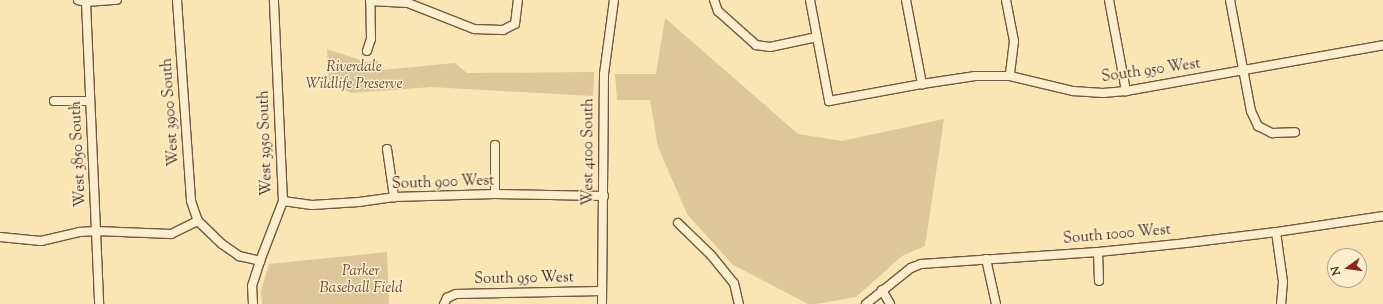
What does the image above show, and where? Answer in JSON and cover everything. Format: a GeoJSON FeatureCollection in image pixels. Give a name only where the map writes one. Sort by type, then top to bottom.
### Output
{"type":"FeatureCollection","features":[{"type":"Feature","properties":{"kind":"street"},"geometry":{"type":"LineString","coordinates":[[82,1],[117,0]]}},
{"type":"Feature","properties":{"kind":"street","name":"West 3900 South"},"geometry":{"type":"LineString","coordinates":[[177,0],[191,201],[198,221]]}},
{"type":"Feature","properties":{"kind":"street","name":"West 3950 South"},"geometry":{"type":"LineString","coordinates":[[253,304],[252,286],[283,202],[274,0]]}},
{"type":"Feature","properties":{"kind":"street"},"geometry":{"type":"LineString","coordinates":[[367,51],[371,40],[370,0],[408,3],[474,29],[503,30],[515,24],[518,0]]}},
{"type":"Feature","properties":{"kind":"street","name":"West 4100 South"},"geometry":{"type":"LineString","coordinates":[[602,304],[604,74],[614,0]]}},
{"type":"Feature","properties":{"kind":"street"},"geometry":{"type":"LineString","coordinates":[[714,0],[718,11],[756,45],[770,47],[817,36],[810,0]]}},
{"type":"Feature","properties":{"kind":"street"},"geometry":{"type":"LineString","coordinates":[[906,0],[922,84]]}},
{"type":"Feature","properties":{"kind":"street"},"geometry":{"type":"LineString","coordinates":[[1006,0],[1014,41],[1010,76]]}},
{"type":"Feature","properties":{"kind":"street"},"geometry":{"type":"LineString","coordinates":[[1109,0],[1126,91]]}},
{"type":"Feature","properties":{"kind":"street"},"geometry":{"type":"LineString","coordinates":[[1230,0],[1251,111],[1258,126],[1272,133],[1295,132]]}},
{"type":"Feature","properties":{"kind":"street","name":"West 3850 South"},"geometry":{"type":"LineString","coordinates":[[82,1],[90,101],[99,304]]}},
{"type":"Feature","properties":{"kind":"street","name":"South 950 West"},"geometry":{"type":"LineString","coordinates":[[817,36],[830,101],[975,76],[1010,76],[1073,92],[1103,93],[1126,91],[1383,45]]}},
{"type":"Feature","properties":{"kind":"street"},"geometry":{"type":"LineString","coordinates":[[54,101],[90,101]]}},
{"type":"Feature","properties":{"kind":"street"},"geometry":{"type":"LineString","coordinates":[[495,144],[495,194]]}},
{"type":"Feature","properties":{"kind":"street"},"geometry":{"type":"LineString","coordinates":[[387,149],[394,197]]}},
{"type":"Feature","properties":{"kind":"street","name":"South 900 West"},"geometry":{"type":"LineString","coordinates":[[283,202],[312,206],[394,197],[495,194],[604,196]]}},
{"type":"Feature","properties":{"kind":"street","name":"South 1000 West"},"geometry":{"type":"LineString","coordinates":[[866,304],[911,268],[921,264],[1098,252],[1276,232],[1383,216]]}},
{"type":"Feature","properties":{"kind":"street"},"geometry":{"type":"LineString","coordinates":[[0,237],[41,241],[79,232],[96,231],[171,234],[198,221],[222,244],[239,256],[260,261]]}},
{"type":"Feature","properties":{"kind":"street"},"geometry":{"type":"LineString","coordinates":[[678,223],[711,255],[734,283],[739,304]]}},
{"type":"Feature","properties":{"kind":"street"},"geometry":{"type":"LineString","coordinates":[[1276,232],[1284,282],[1282,304]]}},
{"type":"Feature","properties":{"kind":"street"},"geometry":{"type":"LineString","coordinates":[[1098,252],[1099,281]]}},
{"type":"Feature","properties":{"kind":"street"},"geometry":{"type":"LineString","coordinates":[[986,259],[996,304]]}},
{"type":"Feature","properties":{"kind":"street"},"geometry":{"type":"LineString","coordinates":[[882,290],[890,304]]}},
{"type":"Feature","properties":{"kind":"street","name":"South 950 West"},"geometry":{"type":"LineString","coordinates":[[445,301],[456,294],[602,291]]}},
{"type":"Feature","properties":{"kind":"green space"},"geometry":{"type":"Polygon","coordinates":[[[665,18],[798,134],[842,141],[944,119],[925,246],[902,256],[856,297],[816,304],[808,304],[733,265],[687,214],[658,147],[650,100],[617,100],[615,74],[656,74],[665,18]]]}},
{"type":"Feature","properties":{"kind":"green space","name":"Riverdale Wildlife Preserve"},"geometry":{"type":"Polygon","coordinates":[[[327,49],[366,62],[377,60],[381,70],[455,63],[467,73],[594,72],[593,96],[431,87],[352,93],[329,85],[327,49]]]}},
{"type":"Feature","properties":{"kind":"green space","name":"Parker Baseball Field"},"geometry":{"type":"Polygon","coordinates":[[[387,252],[389,304],[262,304],[261,291],[269,264],[387,252]]]}}]}
